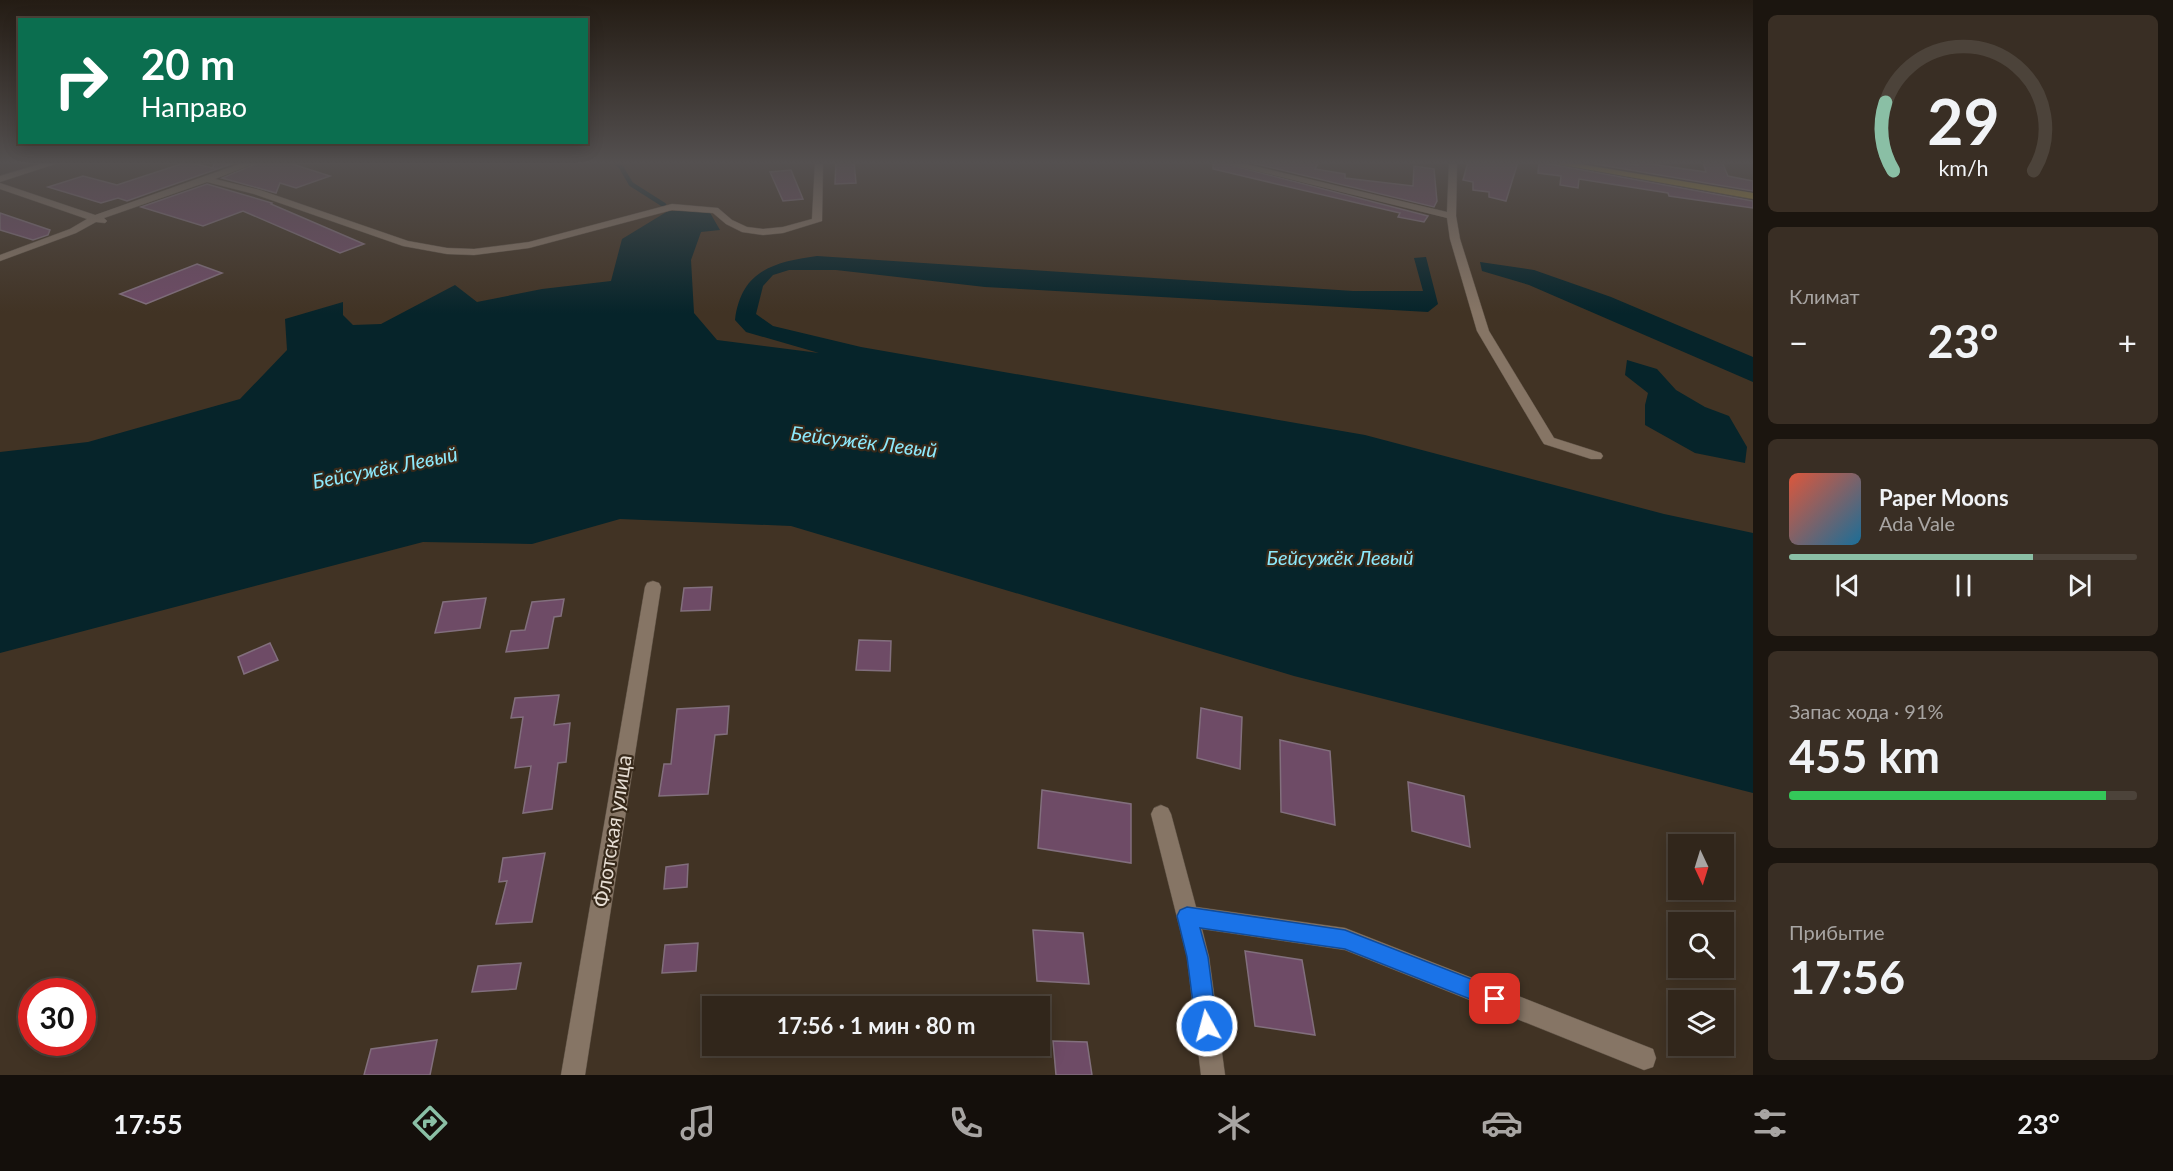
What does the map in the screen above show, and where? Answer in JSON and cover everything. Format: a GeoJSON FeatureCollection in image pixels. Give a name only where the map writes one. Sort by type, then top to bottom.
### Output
{"type":"FeatureCollection","features":[{"type":"Feature","properties":{"kind":"street"},"geometry":{"type":"LineString","coordinates":[[79,212],[99,219]]}},
{"type":"Feature","properties":{"kind":"street"},"geometry":{"type":"LineString","coordinates":[[0,258],[117,212]]}},
{"type":"Feature","properties":{"kind":"street"},"geometry":{"type":"LineString","coordinates":[[317,212],[406,244],[447,251],[474,252],[529,245],[653,212]]}},
{"type":"Feature","properties":{"kind":"street"},"geometry":{"type":"LineString","coordinates":[[718,212],[729,222],[745,230],[763,232],[783,230],[818,219],[818,212]]}},
{"type":"Feature","properties":{"kind":"street"},"geometry":{"type":"LineString","coordinates":[[1435,212],[1451,216]]}},
{"type":"Feature","properties":{"kind":"street"},"geometry":{"type":"LineString","coordinates":[[1451,212],[1455,239],[1483,331],[1549,441],[1596,456]]}},
{"type":"Feature","properties":{"kind":"street","name":"Флотская улица"},"geometry":{"type":"LineString","coordinates":[[573,1075],[653,587]]}},
{"type":"Feature","properties":{"kind":"street"},"geometry":{"type":"LineString","coordinates":[[1161,814],[1198,957],[1213,1075]]}},
{"type":"Feature","properties":{"kind":"street"},"geometry":{"type":"LineString","coordinates":[[1187,916],[1345,939],[1644,1058]]}},
{"type":"Feature","properties":{"kind":"water","name":"Бейсужёк Левый"},"geometry":{"type":"Polygon","coordinates":[[[666,212],[710,212],[720,230],[701,232],[691,260],[694,313],[717,340],[819,353],[746,332],[735,320],[738,303],[752,280],[773,266],[817,256],[1353,291],[1423,291],[1414,258],[1426,257],[1438,304],[1428,312],[985,287],[836,270],[789,270],[773,275],[763,286],[756,314],[773,326],[861,347],[1365,435],[1664,514],[1753,533],[1753,793],[1294,676],[791,526],[620,519],[532,544],[423,542],[0,653],[0,452],[88,442],[240,399],[287,350],[285,319],[343,302],[343,315],[353,325],[381,324],[455,285],[477,302],[542,289],[611,281],[622,239],[666,212]]]}},
{"type":"Feature","properties":{"kind":"water"},"geometry":{"type":"Polygon","coordinates":[[[1480,262],[1534,270],[1611,297],[1753,357],[1753,382],[1529,285],[1482,271],[1480,262]]]}},
{"type":"Feature","properties":{"kind":"water"},"geometry":{"type":"Polygon","coordinates":[[[1627,360],[1657,369],[1676,390],[1705,407],[1729,416],[1747,447],[1745,463],[1695,453],[1645,425],[1645,405],[1648,393],[1625,375],[1627,360]]]}},
{"type":"Feature","properties":{"kind":"building"},"geometry":{"type":"Polygon","coordinates":[[[158,212],[240,212],[203,226],[158,212]]]}},
{"type":"Feature","properties":{"kind":"building"},"geometry":{"type":"Polygon","coordinates":[[[246,212],[290,212],[364,244],[340,253],[246,212]]]}},
{"type":"Feature","properties":{"kind":"building"},"geometry":{"type":"Polygon","coordinates":[[[1396,212],[1413,212],[1428,216],[1424,222],[1398,217],[1400,213],[1396,212]]]}},
{"type":"Feature","properties":{"kind":"building"},"geometry":{"type":"Polygon","coordinates":[[[0,213],[50,230],[48,235],[33,240],[0,230],[0,213]]]}},
{"type":"Feature","properties":{"kind":"building"},"geometry":{"type":"Polygon","coordinates":[[[197,264],[222,273],[146,304],[120,294],[197,264]]]}},
{"type":"Feature","properties":{"kind":"building"},"geometry":{"type":"Polygon","coordinates":[[[712,587],[710,610],[681,611],[684,588],[712,587]]]}},
{"type":"Feature","properties":{"kind":"building"},"geometry":{"type":"Polygon","coordinates":[[[486,598],[480,628],[435,633],[443,602],[486,598]]]}},
{"type":"Feature","properties":{"kind":"building"},"geometry":{"type":"Polygon","coordinates":[[[564,599],[561,616],[554,617],[548,648],[506,652],[511,631],[525,630],[532,602],[564,599]]]}},
{"type":"Feature","properties":{"kind":"building"},"geometry":{"type":"Polygon","coordinates":[[[859,640],[891,641],[890,671],[856,670],[859,640]]]}},
{"type":"Feature","properties":{"kind":"building"},"geometry":{"type":"Polygon","coordinates":[[[270,643],[278,660],[244,674],[238,657],[270,643]]]}},
{"type":"Feature","properties":{"kind":"building"},"geometry":{"type":"Polygon","coordinates":[[[559,695],[554,725],[570,723],[566,762],[558,763],[552,809],[523,813],[531,766],[515,768],[523,717],[511,718],[515,698],[559,695]]]}},
{"type":"Feature","properties":{"kind":"building"},"geometry":{"type":"Polygon","coordinates":[[[729,706],[727,734],[715,735],[708,794],[659,796],[664,764],[671,764],[677,709],[729,706]]]}},
{"type":"Feature","properties":{"kind":"building"},"geometry":{"type":"Polygon","coordinates":[[[1201,708],[1242,717],[1240,769],[1197,758],[1201,708]]]}},
{"type":"Feature","properties":{"kind":"building"},"geometry":{"type":"Polygon","coordinates":[[[1280,740],[1330,751],[1335,825],[1281,812],[1280,740]]]}},
{"type":"Feature","properties":{"kind":"building"},"geometry":{"type":"Polygon","coordinates":[[[1408,782],[1464,796],[1470,847],[1412,831],[1408,782]]]}},
{"type":"Feature","properties":{"kind":"building"},"geometry":{"type":"Polygon","coordinates":[[[1042,790],[1131,804],[1131,863],[1038,848],[1042,790]]]}},
{"type":"Feature","properties":{"kind":"building"},"geometry":{"type":"Polygon","coordinates":[[[545,853],[532,922],[496,924],[507,881],[499,882],[503,858],[545,853]]]}},
{"type":"Feature","properties":{"kind":"building"},"geometry":{"type":"Polygon","coordinates":[[[688,864],[687,887],[664,889],[666,867],[688,864]]]}},
{"type":"Feature","properties":{"kind":"building"},"geometry":{"type":"Polygon","coordinates":[[[1033,930],[1083,933],[1089,984],[1037,981],[1033,930]]]}},
{"type":"Feature","properties":{"kind":"building"},"geometry":{"type":"Polygon","coordinates":[[[698,943],[696,971],[662,973],[665,945],[698,943]]]}},
{"type":"Feature","properties":{"kind":"building"},"geometry":{"type":"Polygon","coordinates":[[[1245,951],[1302,960],[1315,1035],[1255,1026],[1245,951]]]}},
{"type":"Feature","properties":{"kind":"building"},"geometry":{"type":"Polygon","coordinates":[[[521,963],[516,989],[472,992],[478,966],[521,963]]]}},
{"type":"Feature","properties":{"kind":"building"},"geometry":{"type":"Polygon","coordinates":[[[437,1040],[430,1075],[364,1075],[371,1049],[437,1040]]]}},
{"type":"Feature","properties":{"kind":"building"},"geometry":{"type":"Polygon","coordinates":[[[1053,1041],[1087,1042],[1092,1075],[1056,1075],[1053,1041]]]}},
{"type":"Feature","properties":{"kind":"route"},"geometry":{"type":"LineString","coordinates":[[1207,1026],[1198,957],[1187,916],[1345,939],[1495,999]]}}]}
